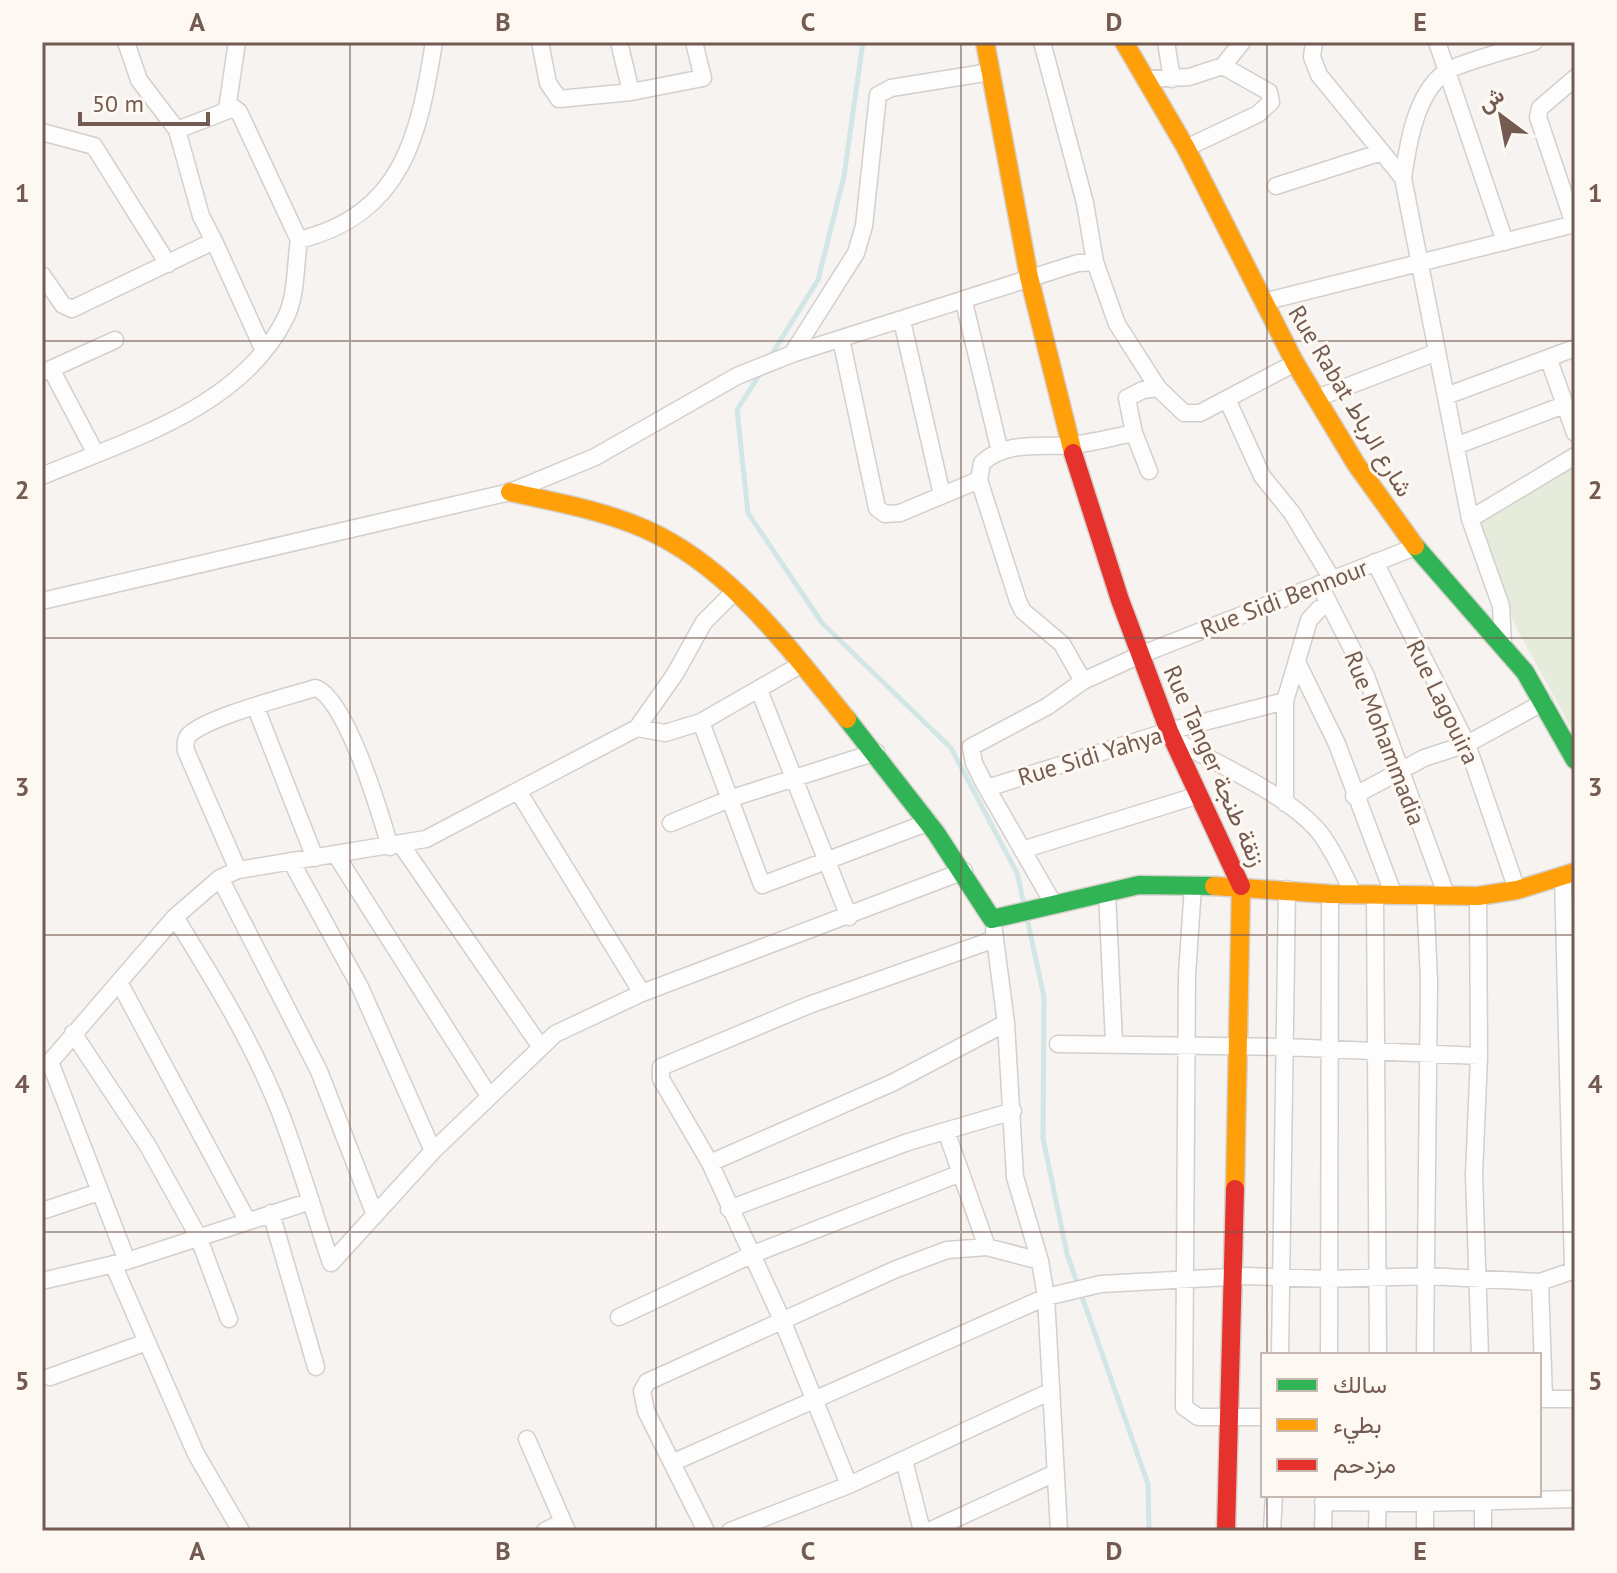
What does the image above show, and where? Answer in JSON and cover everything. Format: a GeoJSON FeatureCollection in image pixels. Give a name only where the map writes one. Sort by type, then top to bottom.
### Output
{"type":"FeatureCollection","features":[{"type":"Feature","properties":{"kind":"street"},"geometry":{"type":"LineString","coordinates":[[126,42],[139,80],[177,130],[201,216],[264,351]]}},
{"type":"Feature","properties":{"kind":"street"},"geometry":{"type":"LineString","coordinates":[[227,109],[237,42]]}},
{"type":"Feature","properties":{"kind":"street"},"geometry":{"type":"LineString","coordinates":[[299,240],[327,233],[356,217],[389,188],[410,148],[426,91],[434,42]]}},
{"type":"Feature","properties":{"kind":"street"},"geometry":{"type":"LineString","coordinates":[[540,42],[548,83],[559,99],[631,92],[703,78],[694,42]]}},
{"type":"Feature","properties":{"kind":"street"},"geometry":{"type":"LineString","coordinates":[[619,42],[631,92]]}},
{"type":"Feature","properties":{"kind":"street","name":"Rue Tanger زنقة طنجة"},"geometry":{"type":"LineString","coordinates":[[985,42],[1029,277],[1071,445],[1140,655],[1171,735],[1242,889],[1226,1531]]}},
{"type":"Feature","properties":{"kind":"street"},"geometry":{"type":"LineString","coordinates":[[1042,42],[1085,203],[1095,262],[1117,324],[1158,388],[1184,413],[1200,413],[1295,363]]}},
{"type":"Feature","properties":{"kind":"street","name":"Rue Rabat شارع الرباط"},"geometry":{"type":"LineString","coordinates":[[1124,42],[1186,148],[1295,363],[1356,464],[1415,547],[1503,644],[1544,702],[1575,760]]}},
{"type":"Feature","properties":{"kind":"street"},"geometry":{"type":"LineString","coordinates":[[1166,42],[1172,79]]}},
{"type":"Feature","properties":{"kind":"street"},"geometry":{"type":"LineString","coordinates":[[1145,79],[1172,79],[1223,66],[1242,42]]}},
{"type":"Feature","properties":{"kind":"street"},"geometry":{"type":"LineString","coordinates":[[1314,42],[1312,57],[1319,75],[1403,178]]}},
{"type":"Feature","properties":{"kind":"street"},"geometry":{"type":"LineString","coordinates":[[1437,42],[1505,242]]}},
{"type":"Feature","properties":{"kind":"street"},"geometry":{"type":"LineString","coordinates":[[1503,644],[1501,606],[1470,519],[1458,445],[1418,266],[1403,178],[1408,144],[1421,108],[1446,72],[1534,42]]}},
{"type":"Feature","properties":{"kind":"street"},"geometry":{"type":"LineString","coordinates":[[1186,148],[1258,114],[1271,102],[1269,92],[1223,66]]}},
{"type":"Feature","properties":{"kind":"street"},"geometry":{"type":"LineString","coordinates":[[788,356],[856,253],[864,226],[878,95],[891,88],[990,72]]}},
{"type":"Feature","properties":{"kind":"street"},"geometry":{"type":"LineString","coordinates":[[1263,302],[1418,266],[1575,224],[1538,117],[1540,108],[1575,78]]}},
{"type":"Feature","properties":{"kind":"street"},"geometry":{"type":"LineString","coordinates":[[42,476],[187,412],[223,390],[264,351],[287,317],[299,240],[239,112],[227,109],[177,130]]}},
{"type":"Feature","properties":{"kind":"street"},"geometry":{"type":"LineString","coordinates":[[42,132],[82,140],[104,156],[168,264]]}},
{"type":"Feature","properties":{"kind":"street"},"geometry":{"type":"LineString","coordinates":[[1276,186],[1382,152]]}},
{"type":"Feature","properties":{"kind":"street"},"geometry":{"type":"LineString","coordinates":[[42,275],[63,305],[72,309],[214,241]]}},
{"type":"Feature","properties":{"kind":"street"},"geometry":{"type":"LineString","coordinates":[[42,601],[510,492],[595,457],[737,376],[788,356],[964,302],[1029,277],[1095,262]]}},
{"type":"Feature","properties":{"kind":"street"},"geometry":{"type":"LineString","coordinates":[[964,302],[1000,452]]}},
{"type":"Feature","properties":{"kind":"street"},"geometry":{"type":"LineString","coordinates":[[902,321],[942,495]]}},
{"type":"Feature","properties":{"kind":"street"},"geometry":{"type":"LineString","coordinates":[[841,339],[877,508],[885,514],[900,513],[979,480]]}},
{"type":"Feature","properties":{"kind":"street"},"geometry":{"type":"LineString","coordinates":[[96,454],[46,371],[115,340]]}},
{"type":"Feature","properties":{"kind":"street"},"geometry":{"type":"LineString","coordinates":[[1446,396],[1575,348]]}},
{"type":"Feature","properties":{"kind":"street"},"geometry":{"type":"LineString","coordinates":[[1317,398],[1437,352]]}},
{"type":"Feature","properties":{"kind":"street"},"geometry":{"type":"LineString","coordinates":[[1549,360],[1575,433]]}},
{"type":"Feature","properties":{"kind":"street"},"geometry":{"type":"LineString","coordinates":[[1149,471],[1134,433],[1127,398],[1143,390],[1158,388]]}},
{"type":"Feature","properties":{"kind":"street","name":"Rue Mohammadia"},"geometry":{"type":"LineString","coordinates":[[1227,399],[1262,476],[1292,513],[1325,582],[1329,605],[1366,676],[1446,894]]}},
{"type":"Feature","properties":{"kind":"street"},"geometry":{"type":"LineString","coordinates":[[1458,445],[1564,405]]}},
{"type":"Feature","properties":{"kind":"street"},"geometry":{"type":"LineString","coordinates":[[1083,681],[1062,644],[1023,611],[1018,601],[979,480],[982,463],[1000,452],[1043,444],[1071,445],[1134,433]]}},
{"type":"Feature","properties":{"kind":"street"},"geometry":{"type":"LineString","coordinates":[[1470,519],[1575,456]]}},
{"type":"Feature","properties":{"kind":"street"},"geometry":{"type":"LineString","coordinates":[[510,492],[633,524],[701,563],[735,591],[769,623],[876,752],[998,918],[995,939],[1006,1023],[1015,1177],[1040,1261],[1046,1297],[1053,1474],[1059,1531]]}},
{"type":"Feature","properties":{"kind":"street","name":"Rue Sidi Bennour"},"geometry":{"type":"LineString","coordinates":[[1047,905],[1022,850],[974,763],[971,747],[1048,706],[1083,681],[1140,655],[1415,547]]}},
{"type":"Feature","properties":{"kind":"street","name":"Rue Lagouira"},"geometry":{"type":"LineString","coordinates":[[1375,562],[1467,744],[1517,890]]}},
{"type":"Feature","properties":{"kind":"street"},"geometry":{"type":"LineString","coordinates":[[241,1531],[196,1454],[144,1343],[99,1192],[50,1062],[175,917],[220,878],[238,870],[396,847],[426,839],[637,728],[675,674],[704,622],[735,591]]}},
{"type":"Feature","properties":{"kind":"street"},"geometry":{"type":"LineString","coordinates":[[1285,803],[1285,701],[1312,614],[1329,605]]}},
{"type":"Feature","properties":{"kind":"street"},"geometry":{"type":"LineString","coordinates":[[637,728],[665,733],[701,722],[802,664]]}},
{"type":"Feature","properties":{"kind":"street"},"geometry":{"type":"LineString","coordinates":[[1298,664],[1337,744],[1384,894],[1375,1051],[1378,1353]]}},
{"type":"Feature","properties":{"kind":"street"},"geometry":{"type":"LineString","coordinates":[[238,870],[186,751],[185,742],[189,734],[208,724],[315,688],[328,695],[353,740],[396,847],[540,1046]]}},
{"type":"Feature","properties":{"kind":"street"},"geometry":{"type":"LineString","coordinates":[[759,690],[849,917]]}},
{"type":"Feature","properties":{"kind":"street","name":"Rue Sidi Yahya"},"geometry":{"type":"LineString","coordinates":[[987,788],[1285,701]]}},
{"type":"Feature","properties":{"kind":"street"},"geometry":{"type":"LineString","coordinates":[[1354,796],[1424,758],[1467,744],[1544,702]]}},
{"type":"Feature","properties":{"kind":"street"},"geometry":{"type":"LineString","coordinates":[[256,708],[315,858]]}},
{"type":"Feature","properties":{"kind":"street"},"geometry":{"type":"LineString","coordinates":[[701,722],[762,885],[929,822]]}},
{"type":"Feature","properties":{"kind":"street"},"geometry":{"type":"LineString","coordinates":[[1171,735],[1285,803],[1320,833],[1353,893]]}},
{"type":"Feature","properties":{"kind":"street"},"geometry":{"type":"LineString","coordinates":[[671,823],[732,798],[876,752]]}},
{"type":"Feature","properties":{"kind":"street"},"geometry":{"type":"LineString","coordinates":[[518,791],[642,993]]}},
{"type":"Feature","properties":{"kind":"street"},"geometry":{"type":"LineString","coordinates":[[1022,850],[1199,795]]}},
{"type":"Feature","properties":{"kind":"street"},"geometry":{"type":"LineString","coordinates":[[336,855],[489,1096]]}},
{"type":"Feature","properties":{"kind":"street"},"geometry":{"type":"LineString","coordinates":[[291,861],[360,987],[433,1151]]}},
{"type":"Feature","properties":{"kind":"street"},"geometry":{"type":"LineString","coordinates":[[175,917],[229,1006],[259,1065],[331,1263],[433,1151],[540,1046],[575,1023],[642,993],[964,871]]}},
{"type":"Feature","properties":{"kind":"street"},"geometry":{"type":"LineString","coordinates":[[674,1462],[1046,1297],[1101,1284],[1233,1276],[1328,1279],[1428,1276],[1540,1282],[1574,1270],[1569,875],[1517,890],[1478,896],[1330,894],[1167,883],[1107,892],[998,918]]}},
{"type":"Feature","properties":{"kind":"street"},"geometry":{"type":"LineString","coordinates":[[220,878],[319,1071],[375,1215]]}},
{"type":"Feature","properties":{"kind":"street"},"geometry":{"type":"LineString","coordinates":[[1193,886],[1187,1045],[1184,1407],[1198,1417],[1261,1417]]}},
{"type":"Feature","properties":{"kind":"street"},"geometry":{"type":"LineString","coordinates":[[1280,1353],[1287,889]]}},
{"type":"Feature","properties":{"kind":"street"},"geometry":{"type":"LineString","coordinates":[[1107,892],[1114,1043]]}},
{"type":"Feature","properties":{"kind":"street"},"geometry":{"type":"LineString","coordinates":[[1329,1353],[1330,894]]}},
{"type":"Feature","properties":{"kind":"street"},"geometry":{"type":"LineString","coordinates":[[1425,894],[1428,1276],[1425,1353]]}},
{"type":"Feature","properties":{"kind":"street"},"geometry":{"type":"LineString","coordinates":[[1478,896],[1479,1056],[1474,1175],[1480,1353]]}},
{"type":"Feature","properties":{"kind":"street"},"geometry":{"type":"LineString","coordinates":[[849,1485],[782,1320],[710,1163],[661,1079],[661,1067],[666,1062],[809,1005],[995,939]]}},
{"type":"Feature","properties":{"kind":"street"},"geometry":{"type":"LineString","coordinates":[[119,982],[247,1220]]}},
{"type":"Feature","properties":{"kind":"street"},"geometry":{"type":"LineString","coordinates":[[710,1163],[892,1083],[1006,1023]]}},
{"type":"Feature","properties":{"kind":"street"},"geometry":{"type":"LineString","coordinates":[[73,1033],[148,1146],[198,1236],[229,1319]]}},
{"type":"Feature","properties":{"kind":"street"},"geometry":{"type":"LineString","coordinates":[[1058,1044],[1237,1045],[1479,1056]]}},
{"type":"Feature","properties":{"kind":"street"},"geometry":{"type":"LineString","coordinates":[[729,1209],[946,1131],[1013,1111]]}},
{"type":"Feature","properties":{"kind":"street"},"geometry":{"type":"LineString","coordinates":[[946,1131],[987,1247]]}},
{"type":"Feature","properties":{"kind":"street"},"geometry":{"type":"LineString","coordinates":[[619,1317],[751,1255],[961,1173]]}},
{"type":"Feature","properties":{"kind":"street"},"geometry":{"type":"LineString","coordinates":[[42,1211],[99,1192]]}},
{"type":"Feature","properties":{"kind":"street"},"geometry":{"type":"LineString","coordinates":[[42,1281],[120,1263],[311,1201]]}},
{"type":"Feature","properties":{"kind":"street"},"geometry":{"type":"LineString","coordinates":[[271,1213],[316,1367]]}},
{"type":"Feature","properties":{"kind":"street"},"geometry":{"type":"LineString","coordinates":[[706,1531],[646,1411],[642,1391],[647,1382],[894,1270],[947,1250],[987,1247],[1040,1261]]}},
{"type":"Feature","properties":{"kind":"street"},"geometry":{"type":"LineString","coordinates":[[1540,1282],[1542,1399],[1575,1399]]}},
{"type":"Feature","properties":{"kind":"street"},"geometry":{"type":"LineString","coordinates":[[50,1377],[144,1343]]}},
{"type":"Feature","properties":{"kind":"street"},"geometry":{"type":"LineString","coordinates":[[730,1531],[849,1485],[1049,1392]]}},
{"type":"Feature","properties":{"kind":"street"},"geometry":{"type":"LineString","coordinates":[[527,1439],[565,1527],[545,1531]]}},
{"type":"Feature","properties":{"kind":"street"},"geometry":{"type":"LineString","coordinates":[[904,1460],[922,1531]]}},
{"type":"Feature","properties":{"kind":"street"},"geometry":{"type":"LineString","coordinates":[[929,1531],[1053,1474]]}},
{"type":"Feature","properties":{"kind":"street"},"geometry":{"type":"LineString","coordinates":[[1272,1531],[1274,1497]]}},
{"type":"Feature","properties":{"kind":"street"},"geometry":{"type":"LineString","coordinates":[[1323,1531],[1324,1498],[1575,1499]]}},
{"type":"Feature","properties":{"kind":"street"},"geometry":{"type":"LineString","coordinates":[[1483,1498],[1483,1531]]}},
{"type":"Feature","properties":{"kind":"street"},"geometry":{"type":"LineString","coordinates":[[1377,1531],[1378,1499]]}},
{"type":"Feature","properties":{"kind":"street"},"geometry":{"type":"LineString","coordinates":[[1425,1499],[1425,1531]]}},
{"type":"Feature","properties":{"kind":"green space"},"geometry":{"type":"Polygon","coordinates":[[[1575,454],[1575,735],[1518,631],[1470,523],[1575,454]]]}},
{"type":"Feature","properties":{"kind":"waterway"},"geometry":{"type":"LineString","coordinates":[[770,357],[818,280],[844,176],[863,42]]}},
{"type":"Feature","properties":{"kind":"waterway"},"geometry":{"type":"LineString","coordinates":[[761,372],[737,410],[748,513],[822,623],[951,748],[1017,873],[1024,904]]}},
{"type":"Feature","properties":{"kind":"waterway"},"geometry":{"type":"LineString","coordinates":[[1027,918],[1044,997],[1043,1138],[1067,1254],[1148,1484],[1149,1531]]}},
{"type":"Feature","properties":{"kind":"traffic: fast"},"geometry":{"type":"LineString","coordinates":[[1415,546],[1525,672],[1575,760]]}},
{"type":"Feature","properties":{"kind":"traffic: fast"},"geometry":{"type":"LineString","coordinates":[[847,719],[936,833],[992,919],[1139,885],[1214,886]]}},
{"type":"Feature","properties":{"kind":"traffic: slow"},"geometry":{"type":"LineString","coordinates":[[985,42],[1029,277],[1073,453]]}},
{"type":"Feature","properties":{"kind":"traffic: slow"},"geometry":{"type":"LineString","coordinates":[[1124,42],[1186,148],[1295,363],[1356,464],[1415,546]]}},
{"type":"Feature","properties":{"kind":"traffic: slow"},"geometry":{"type":"LineString","coordinates":[[510,492],[612,517],[676,545],[705,565],[756,612],[847,719]]}},
{"type":"Feature","properties":{"kind":"traffic: slow"},"geometry":{"type":"LineString","coordinates":[[1214,886],[1330,894],[1478,896],[1517,890],[1575,872]]}},
{"type":"Feature","properties":{"kind":"traffic: slow"},"geometry":{"type":"LineString","coordinates":[[1235,1189],[1241,886]]}},
{"type":"Feature","properties":{"kind":"traffic: jam"},"geometry":{"type":"LineString","coordinates":[[1073,453],[1120,600],[1169,731],[1241,886]]}},
{"type":"Feature","properties":{"kind":"traffic: jam"},"geometry":{"type":"LineString","coordinates":[[1226,1531],[1235,1189]]}}]}
